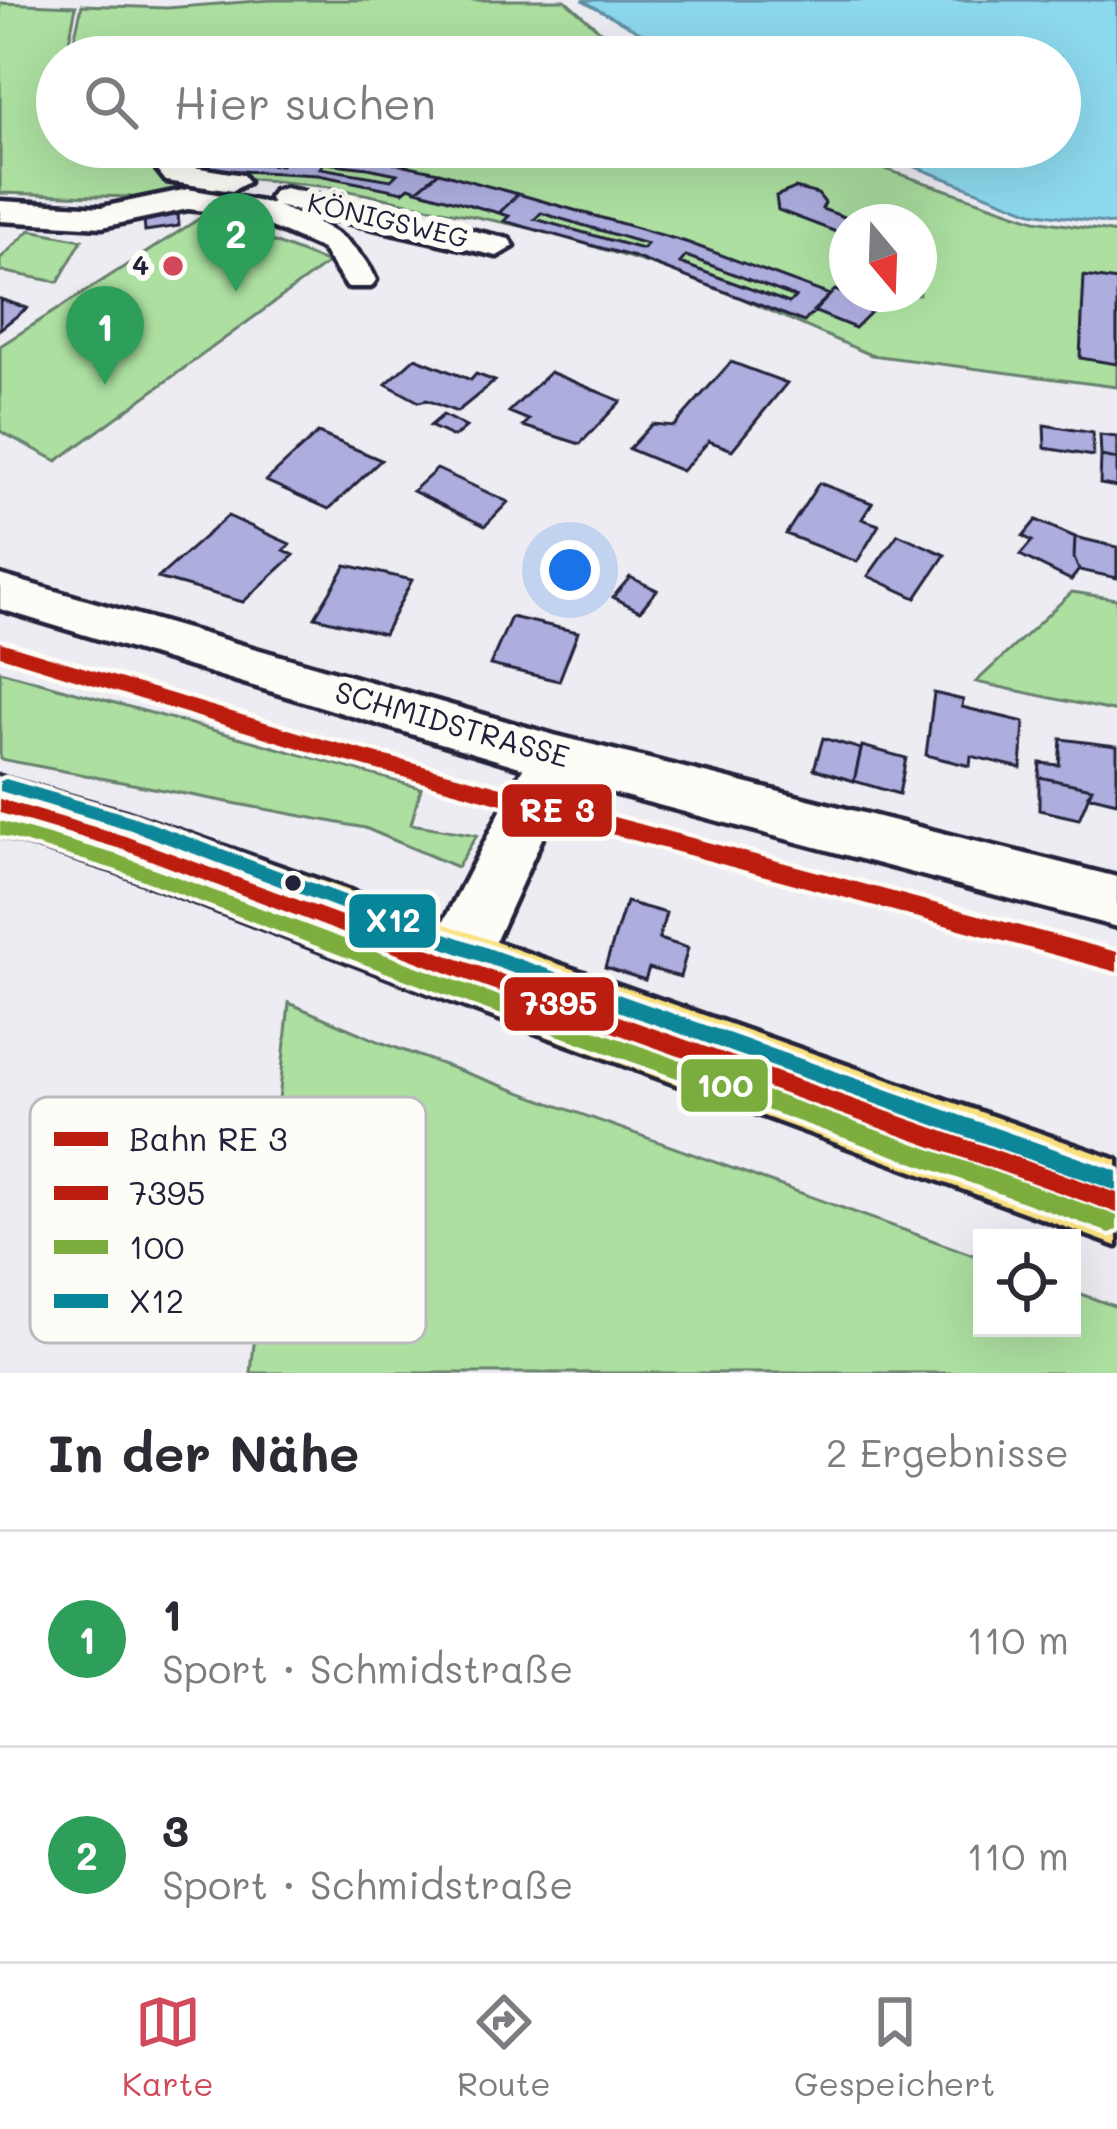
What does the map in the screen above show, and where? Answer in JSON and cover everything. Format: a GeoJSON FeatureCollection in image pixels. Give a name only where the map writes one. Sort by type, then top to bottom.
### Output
{"type":"FeatureCollection","features":[{"type":"Feature","properties":{"kind":"main road"},"geometry":{"type":"LineString","coordinates":[[0,806],[125,843],[450,965],[1117,1202]]}},
{"type":"Feature","properties":{"kind":"street"},"geometry":{"type":"LineString","coordinates":[[171,168],[177,174],[230,181],[254,200],[334,242],[349,256],[359,280]]}},
{"type":"Feature","properties":{"kind":"street","name":"KÖNIGSWEG"},"geometry":{"type":"LineString","coordinates":[[206,192],[497,246]]}},
{"type":"Feature","properties":{"kind":"street"},"geometry":{"type":"LineString","coordinates":[[0,211],[102,217],[188,199],[254,200]]}},
{"type":"Feature","properties":{"kind":"street","name":"SCHMIDSTRASSE"},"geometry":{"type":"LineString","coordinates":[[0,592],[554,756],[1117,902]]}},
{"type":"Feature","properties":{"kind":"street"},"geometry":{"type":"LineString","coordinates":[[450,965],[467,941],[554,756]]}},
{"type":"Feature","properties":{"kind":"green space"},"geometry":{"type":"Polygon","coordinates":[[[270,0],[565,0],[606,36],[75,36],[82,5],[167,8],[270,0]]]}},
{"type":"Feature","properties":{"kind":"green space"},"geometry":{"type":"Polygon","coordinates":[[[0,3],[76,6],[70,36],[36,36],[36,168],[882,168],[1035,220],[1117,233],[1117,387],[871,355],[695,278],[545,231],[330,187],[156,169],[206,189],[199,197],[147,202],[131,197],[0,193],[0,3]]]}},
{"type":"Feature","properties":{"kind":"green space"},"geometry":{"type":"Polygon","coordinates":[[[205,215],[328,263],[57,461],[0,431],[0,346],[205,215]]]}},
{"type":"Feature","properties":{"kind":"green space"},"geometry":{"type":"Polygon","coordinates":[[[30,230],[82,240],[58,282],[0,271],[0,259],[30,230]]]}},
{"type":"Feature","properties":{"kind":"green space"},"geometry":{"type":"Polygon","coordinates":[[[1072,592],[1117,599],[1117,712],[976,682],[1072,592]]]}},
{"type":"Feature","properties":{"kind":"green space"},"geometry":{"type":"Polygon","coordinates":[[[0,671],[421,788],[411,824],[477,835],[457,867],[365,828],[0,759],[0,671]]]}},
{"type":"Feature","properties":{"kind":"green space"},"geometry":{"type":"Polygon","coordinates":[[[289,1003],[380,1042],[973,1255],[973,1337],[1081,1337],[1081,1294],[1117,1307],[1117,1373],[251,1373],[254,1343],[426,1343],[426,1097],[279,1097],[289,1003]]]}},
{"type":"Feature","properties":{"kind":"water"},"geometry":{"type":"Polygon","coordinates":[[[582,0],[1117,0],[1117,225],[1032,212],[918,168],[1081,168],[1081,36],[647,36],[582,0]]]}},
{"type":"Feature","properties":{"kind":"building"},"geometry":{"type":"Polygon","coordinates":[[[181,168],[320,168],[391,180],[397,174],[368,168],[439,172],[417,190],[409,187],[403,192],[318,175],[181,168]]]}},
{"type":"Feature","properties":{"kind":"building"},"geometry":{"type":"Polygon","coordinates":[[[439,172],[518,194],[499,213],[417,190],[439,172]]]}},
{"type":"Feature","properties":{"kind":"building"},"geometry":{"type":"Polygon","coordinates":[[[795,188],[818,194],[825,203],[822,209],[829,212],[829,229],[778,210],[776,196],[795,188]]]}},
{"type":"Feature","properties":{"kind":"building"},"geometry":{"type":"Polygon","coordinates":[[[518,194],[686,242],[829,296],[804,322],[634,257],[504,221],[509,216],[499,213],[518,194]],[[541,213],[535,219],[642,249],[647,244],[541,213]],[[686,256],[680,263],[789,303],[795,297],[686,256]]]}},
{"type":"Feature","properties":{"kind":"building"},"geometry":{"type":"Polygon","coordinates":[[[178,214],[179,226],[145,231],[144,219],[178,214]]]}},
{"type":"Feature","properties":{"kind":"building"},"geometry":{"type":"Polygon","coordinates":[[[1084,276],[1117,281],[1117,364],[1080,358],[1084,276]]]}},
{"type":"Feature","properties":{"kind":"building"},"geometry":{"type":"Polygon","coordinates":[[[829,296],[829,312],[871,312],[855,328],[813,311],[829,296]]]}},
{"type":"Feature","properties":{"kind":"building"},"geometry":{"type":"Polygon","coordinates":[[[0,299],[27,308],[0,329],[0,299]]]}},
{"type":"Feature","properties":{"kind":"building"},"geometry":{"type":"Polygon","coordinates":[[[415,358],[471,380],[476,374],[495,381],[457,412],[427,400],[419,402],[386,384],[415,358]]]}},
{"type":"Feature","properties":{"kind":"building"},"geometry":{"type":"Polygon","coordinates":[[[731,362],[787,383],[732,450],[709,441],[682,471],[629,449],[652,424],[674,426],[731,362]]]}},
{"type":"Feature","properties":{"kind":"building"},"geometry":{"type":"Polygon","coordinates":[[[550,372],[621,401],[580,444],[523,426],[529,420],[509,412],[550,372]]]}},
{"type":"Feature","properties":{"kind":"building"},"geometry":{"type":"Polygon","coordinates":[[[443,415],[466,427],[454,437],[430,426],[443,415]]]}},
{"type":"Feature","properties":{"kind":"building"},"geometry":{"type":"Polygon","coordinates":[[[1044,425],[1093,433],[1093,456],[1045,448],[1044,425]]]}},
{"type":"Feature","properties":{"kind":"building"},"geometry":{"type":"Polygon","coordinates":[[[318,433],[381,460],[329,509],[266,481],[318,433]]]}},
{"type":"Feature","properties":{"kind":"building"},"geometry":{"type":"Polygon","coordinates":[[[1100,435],[1117,437],[1117,459],[1101,456],[1100,435]]]}},
{"type":"Feature","properties":{"kind":"building"},"geometry":{"type":"Polygon","coordinates":[[[1101,456],[1117,459],[1117,487],[1100,484],[1101,456]]]}},
{"type":"Feature","properties":{"kind":"building"},"geometry":{"type":"Polygon","coordinates":[[[437,469],[508,502],[485,526],[413,491],[437,469]]]}},
{"type":"Feature","properties":{"kind":"building"},"geometry":{"type":"Polygon","coordinates":[[[819,483],[872,503],[862,519],[879,525],[857,562],[786,534],[819,483]]]}},
{"type":"Feature","properties":{"kind":"building"},"geometry":{"type":"Polygon","coordinates":[[[228,516],[290,544],[284,550],[294,555],[243,602],[158,578],[228,516]]]}},
{"type":"Feature","properties":{"kind":"building"},"geometry":{"type":"Polygon","coordinates":[[[1036,520],[1075,537],[1079,570],[1071,580],[1020,555],[1032,541],[1023,536],[1036,520]]]}},
{"type":"Feature","properties":{"kind":"building"},"geometry":{"type":"Polygon","coordinates":[[[898,534],[945,555],[916,598],[868,576],[898,534]]]}},
{"type":"Feature","properties":{"kind":"building"},"geometry":{"type":"Polygon","coordinates":[[[1075,537],[1117,547],[1117,578],[1079,570],[1075,537]]]}},
{"type":"Feature","properties":{"kind":"building"},"geometry":{"type":"Polygon","coordinates":[[[346,565],[412,580],[384,634],[315,617],[346,565]]]}},
{"type":"Feature","properties":{"kind":"building"},"geometry":{"type":"Polygon","coordinates":[[[630,577],[657,590],[640,611],[613,597],[630,577]]]}},
{"type":"Feature","properties":{"kind":"building"},"geometry":{"type":"Polygon","coordinates":[[[511,617],[578,632],[559,681],[490,665],[511,617]]]}},
{"type":"Feature","properties":{"kind":"building"},"geometry":{"type":"Polygon","coordinates":[[[934,693],[963,700],[962,707],[1024,722],[1021,768],[971,756],[970,766],[926,755],[934,693]]]}},
{"type":"Feature","properties":{"kind":"building"},"geometry":{"type":"Polygon","coordinates":[[[823,738],[861,749],[854,781],[814,769],[823,738]]]}},
{"type":"Feature","properties":{"kind":"building"},"geometry":{"type":"Polygon","coordinates":[[[1061,739],[1117,746],[1117,802],[1088,795],[1092,788],[1039,777],[1040,763],[1059,765],[1061,739]]]}},
{"type":"Feature","properties":{"kind":"building"},"geometry":{"type":"Polygon","coordinates":[[[862,746],[906,758],[899,794],[854,781],[862,746]]]}},
{"type":"Feature","properties":{"kind":"building"},"geometry":{"type":"Polygon","coordinates":[[[1039,777],[1092,788],[1079,819],[1039,810],[1039,777]]]}},
{"type":"Feature","properties":{"kind":"building"},"geometry":{"type":"Polygon","coordinates":[[[626,902],[666,913],[659,939],[688,948],[680,977],[649,968],[645,980],[605,967],[626,902]]]}},
{"type":"Feature","properties":{"kind":"transit line"},"geometry":{"type":"LineString","coordinates":[[0,649],[315,745],[1117,962]]}},
{"type":"Feature","properties":{"kind":"transit line","name":"X12"},"geometry":{"type":"LineString","coordinates":[[6,786],[132,823],[457,945],[1117,1181]]}},
{"type":"Feature","properties":{"kind":"transit line","name":"7395"},"geometry":{"type":"LineString","coordinates":[[0,806],[125,843],[450,965],[1117,1203]]}},
{"type":"Feature","properties":{"kind":"transit line","name":"100"},"geometry":{"type":"LineString","coordinates":[[0,828],[118,863],[443,985],[1110,1223]]}},
{"type":"Feature","properties":{"kind":"place","name":"4"},"geometry":{"type":"Point","coordinates":[173,266]}},
{"type":"Feature","properties":{"kind":"place","name":"3"},"geometry":{"type":"Point","coordinates":[236,292]}},
{"type":"Feature","properties":{"kind":"place","name":"1"},"geometry":{"type":"Point","coordinates":[105,385]}}]}
